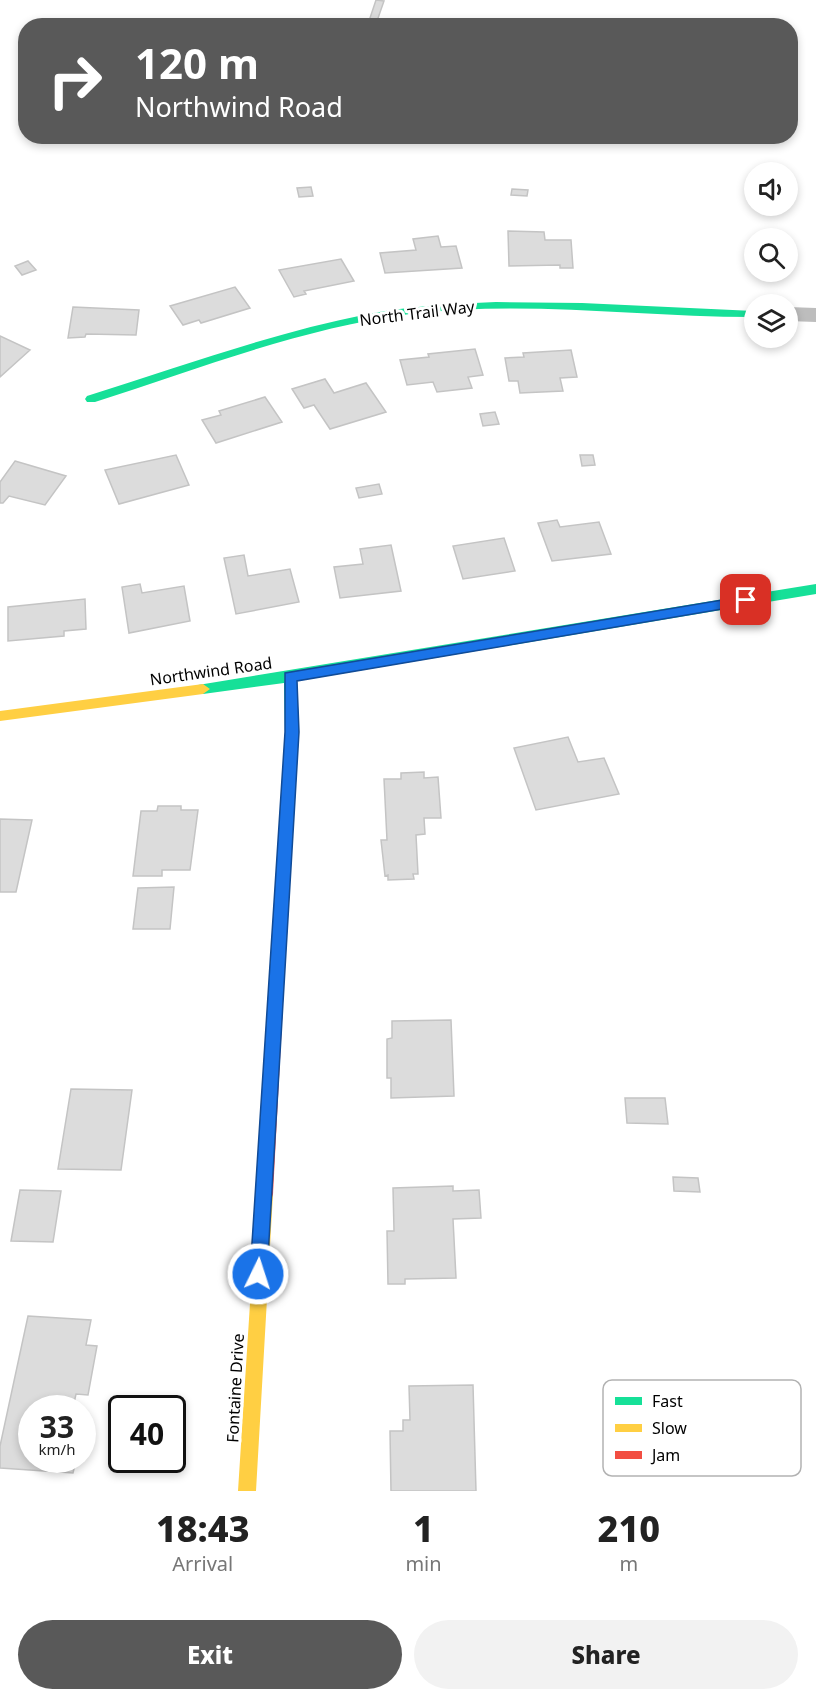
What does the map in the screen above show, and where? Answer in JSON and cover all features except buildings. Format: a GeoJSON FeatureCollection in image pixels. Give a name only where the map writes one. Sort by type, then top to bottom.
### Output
{"type":"FeatureCollection","features":[{"type":"Feature","properties":{"kind":"street","name":"North Trail Way"},"geometry":{"type":"LineString","coordinates":[[91,399],[309,332],[360,319],[408,312],[489,305],[550,304],[744,314]]}},
{"type":"Feature","properties":{"kind":"street"},"geometry":{"type":"LineString","coordinates":[[798,315],[816,315]]}},
{"type":"Feature","properties":{"kind":"street","name":"Northwind Road"},"geometry":{"type":"LineString","coordinates":[[0,716],[290,677],[816,589]]}},
{"type":"Feature","properties":{"kind":"street","name":"Fontaine Drive"},"geometry":{"type":"LineString","coordinates":[[247,1491],[292,732],[290,677]]}},
{"type":"Feature","properties":{"kind":"traffic: fast"},"geometry":{"type":"LineString","coordinates":[[91,399],[289,337],[369,317],[410,311],[453,307],[539,305],[744,314]]}},
{"type":"Feature","properties":{"kind":"traffic: fast"},"geometry":{"type":"LineString","coordinates":[[203,689],[290,677],[816,589]]}},
{"type":"Feature","properties":{"kind":"traffic: fast"},"geometry":{"type":"LineString","coordinates":[[278,965],[292,732],[290,677]]}},
{"type":"Feature","properties":{"kind":"traffic: slow"},"geometry":{"type":"LineString","coordinates":[[0,716],[203,689]]}},
{"type":"Feature","properties":{"kind":"traffic: slow"},"geometry":{"type":"LineString","coordinates":[[247,1491],[265,1194]]}},
{"type":"Feature","properties":{"kind":"traffic: jam"},"geometry":{"type":"LineString","coordinates":[[265,1194],[278,965]]}},
{"type":"Feature","properties":{"kind":"route"},"geometry":{"type":"LineString","coordinates":[[258,1274],[292,732],[290,677],[746,600]]}}]}
